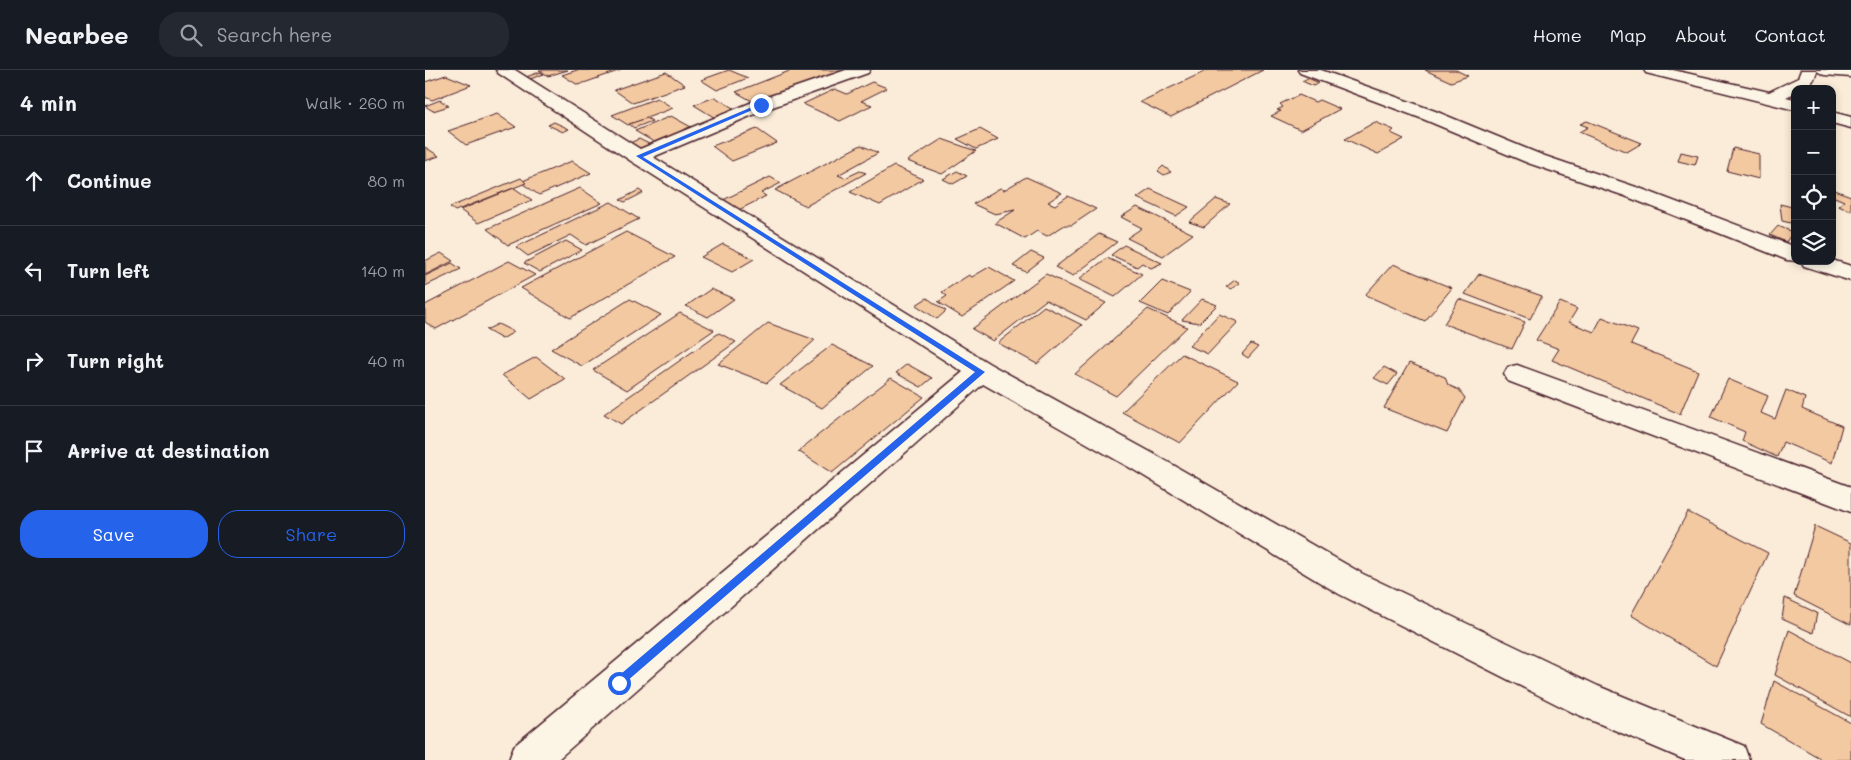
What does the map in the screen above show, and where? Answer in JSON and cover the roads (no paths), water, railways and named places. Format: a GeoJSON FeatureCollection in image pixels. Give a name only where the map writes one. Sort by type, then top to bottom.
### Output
{"type":"FeatureCollection","features":[{"type":"Feature","properties":{"kind":"street"},"geometry":{"type":"LineString","coordinates":[[504,70],[981,372],[1144,462],[1351,584],[1585,699],[1729,760]]}},
{"type":"Feature","properties":{"kind":"street"},"geometry":{"type":"LineString","coordinates":[[638,156],[761,105],[862,70]]}},
{"type":"Feature","properties":{"kind":"street"},"geometry":{"type":"LineString","coordinates":[[1306,70],[1429,115],[1535,159],[1631,192],[1791,253]]}},
{"type":"Feature","properties":{"kind":"street"},"geometry":{"type":"LineString","coordinates":[[1652,70],[1791,104]]}},
{"type":"Feature","properties":{"kind":"street"},"geometry":{"type":"LineString","coordinates":[[1771,98],[1805,81],[1809,70]]}},
{"type":"Feature","properties":{"kind":"street"},"geometry":{"type":"LineString","coordinates":[[1824,70],[1851,72]]}},
{"type":"Feature","properties":{"kind":"street"},"geometry":{"type":"LineString","coordinates":[[1836,118],[1851,123]]}},
{"type":"Feature","properties":{"kind":"street"},"geometry":{"type":"LineString","coordinates":[[1824,265],[1851,274]]}},
{"type":"Feature","properties":{"kind":"street"},"geometry":{"type":"LineString","coordinates":[[528,760],[981,372]]}},
{"type":"Feature","properties":{"kind":"street"},"geometry":{"type":"LineString","coordinates":[[1517,374],[1851,500]]}}]}
